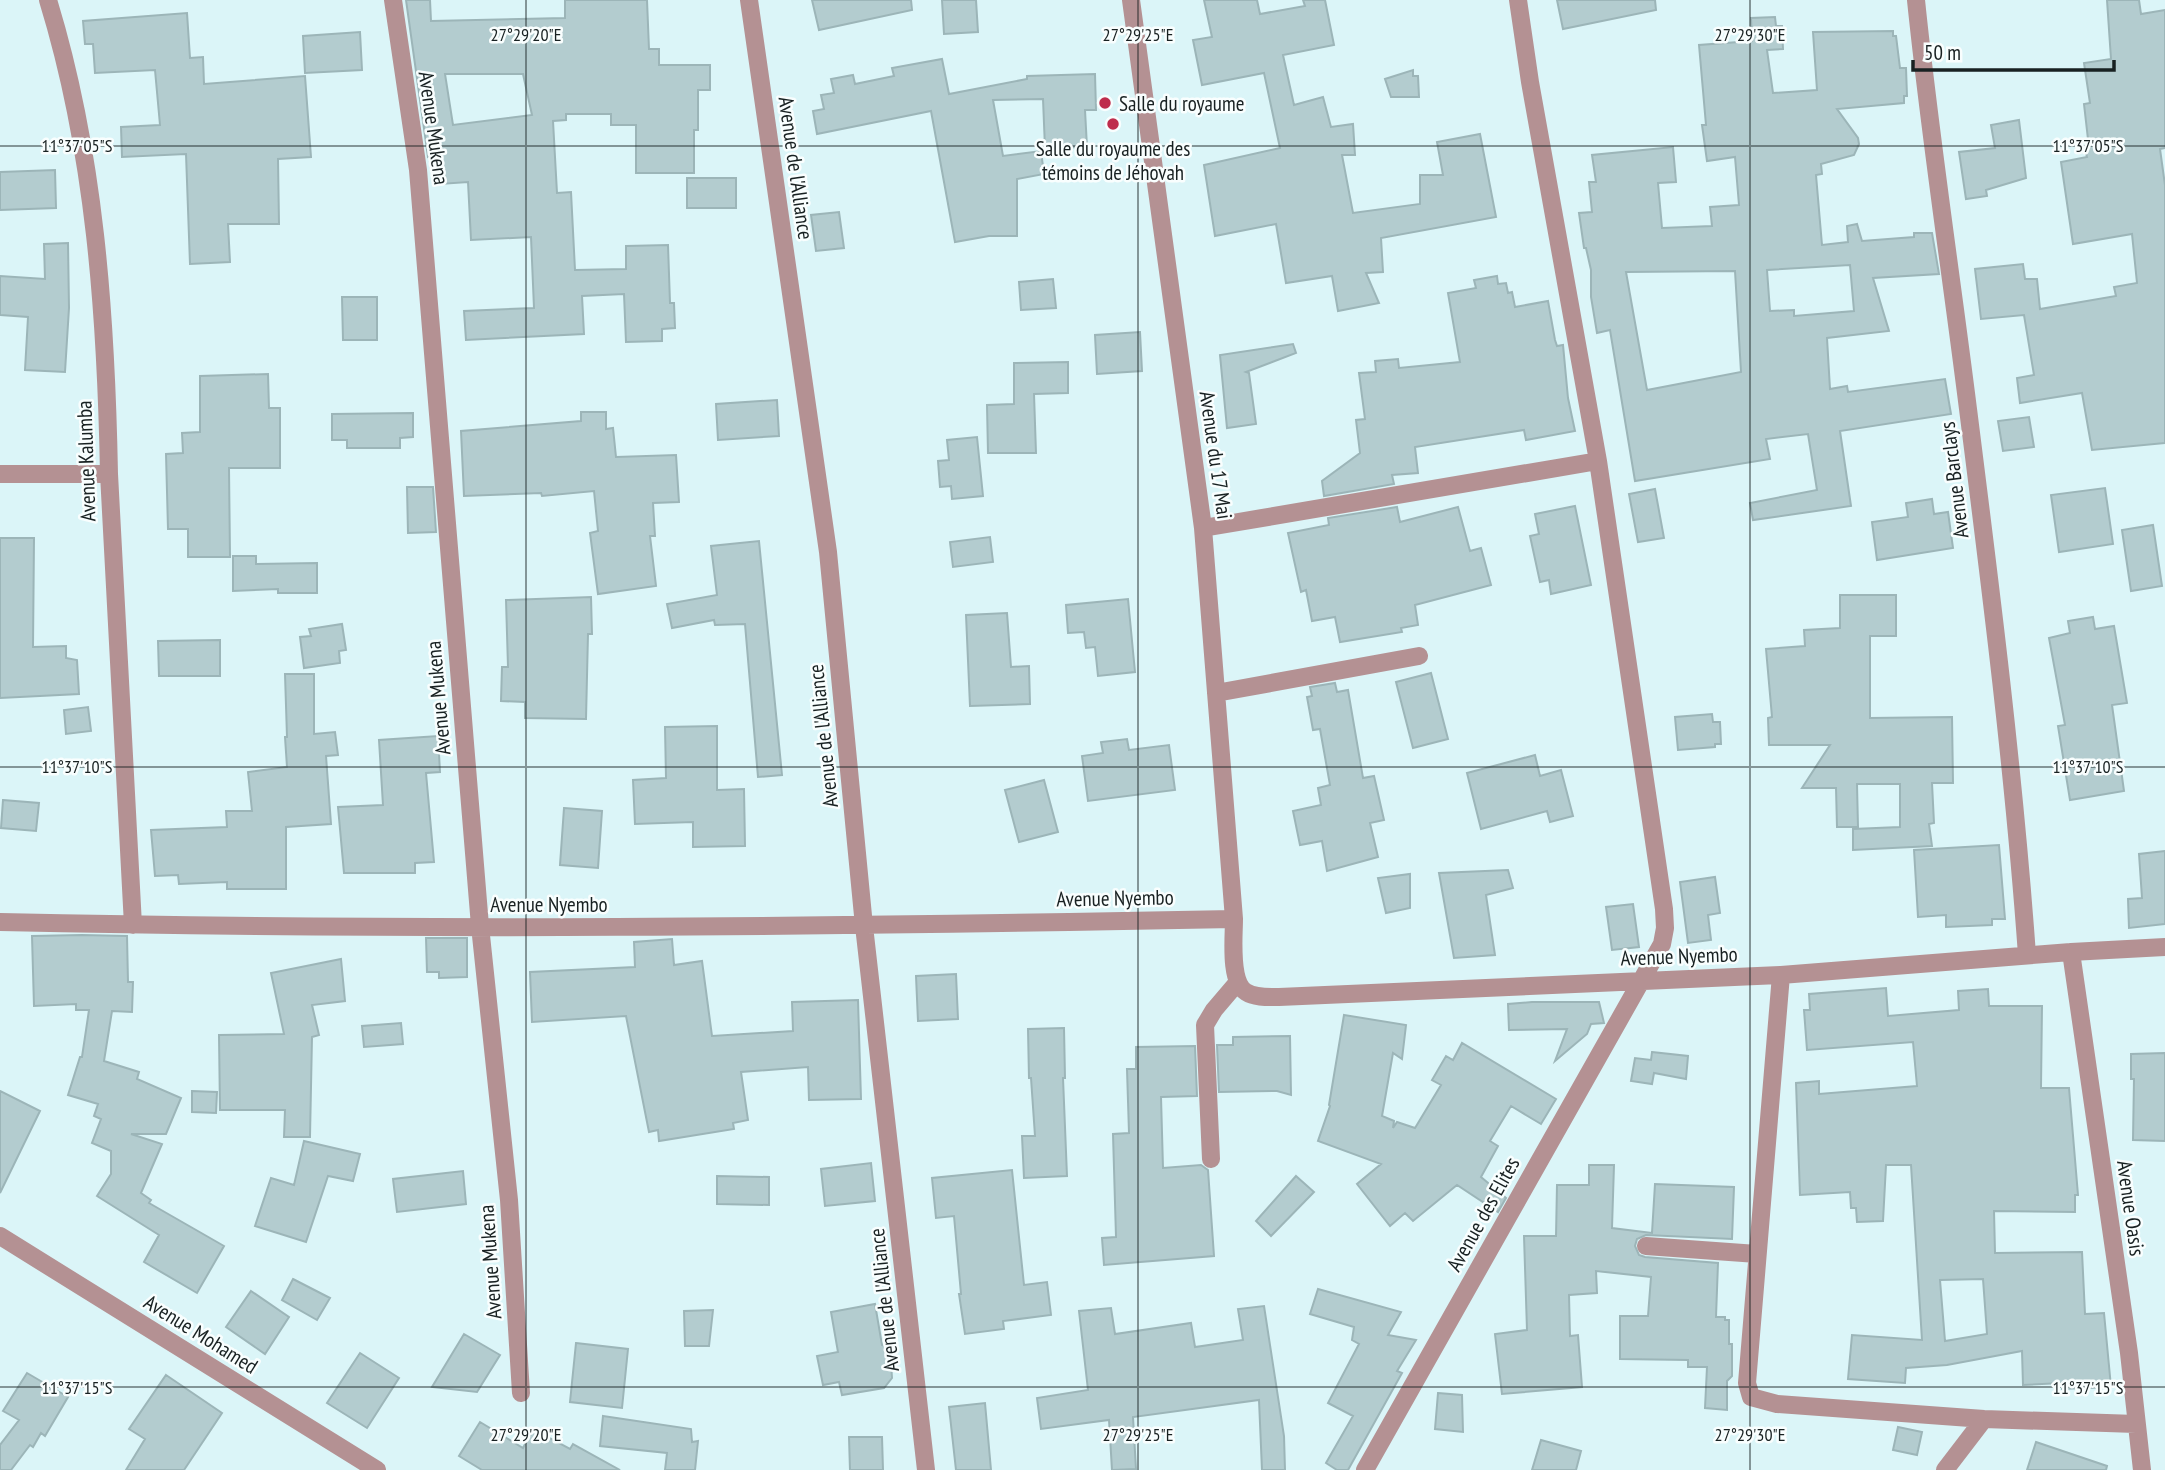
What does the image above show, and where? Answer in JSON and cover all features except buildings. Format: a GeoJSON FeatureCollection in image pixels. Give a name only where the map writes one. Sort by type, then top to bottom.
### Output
{"type":"FeatureCollection","features":[{"type":"Feature","properties":{"kind":"street","name":"Avenue Kalumba"},"geometry":{"type":"LineString","coordinates":[[48,0],[89,178],[107,406],[132,925]]}},
{"type":"Feature","properties":{"kind":"street","name":"Avenue Mukena"},"geometry":{"type":"LineString","coordinates":[[393,0],[418,170],[480,926],[509,1200],[521,1393]]}},
{"type":"Feature","properties":{"kind":"street","name":"Avenue de l'Alliance"},"geometry":{"type":"LineString","coordinates":[[749,0],[828,552],[864,926],[926,1470]]}},
{"type":"Feature","properties":{"kind":"street","name":"Avenue du 17 Mai"},"geometry":{"type":"LineString","coordinates":[[1131,0],[1203,528],[1234,919]]}},
{"type":"Feature","properties":{"kind":"street","name":"Avenue des Elites"},"geometry":{"type":"LineString","coordinates":[[1365,1470],[1662,944],[1665,928],[1598,461],[1530,82],[1518,0]]}},
{"type":"Feature","properties":{"kind":"street","name":"Avenue Barclays"},"geometry":{"type":"LineString","coordinates":[[1916,0],[1923,76],[1968,409],[2018,824],[2027,956]]}},
{"type":"Feature","properties":{"kind":"street"},"geometry":{"type":"LineString","coordinates":[[1203,528],[1598,461]]}},
{"type":"Feature","properties":{"kind":"street"},"geometry":{"type":"LineString","coordinates":[[0,474],[109,474]]}},
{"type":"Feature","properties":{"kind":"street"},"geometry":{"type":"LineString","coordinates":[[1216,693],[1419,656]]}},
{"type":"Feature","properties":{"kind":"street"},"geometry":{"type":"LineString","coordinates":[[1211,1159],[1205,1025],[1237,983],[1234,968],[1234,919]]}},
{"type":"Feature","properties":{"kind":"street","name":"Avenue Nyembo"},"geometry":{"type":"LineString","coordinates":[[0,922],[132,925],[864,926],[1234,919]]}},
{"type":"Feature","properties":{"kind":"street","name":"Avenue Nyembo"},"geometry":{"type":"LineString","coordinates":[[1237,983],[1246,992],[1279,997],[1781,975],[2165,947]]}},
{"type":"Feature","properties":{"kind":"street","name":"Avenue Oasis"},"geometry":{"type":"LineString","coordinates":[[2071,952],[2127,1340],[2142,1470]]}},
{"type":"Feature","properties":{"kind":"street"},"geometry":{"type":"LineString","coordinates":[[1781,975],[1747,1383],[1751,1397],[1777,1404],[1984,1419],[2136,1424]]}},
{"type":"Feature","properties":{"kind":"street","name":"Avenue Mohamed"},"geometry":{"type":"LineString","coordinates":[[0,1236],[377,1470]]}},
{"type":"Feature","properties":{"kind":"street"},"geometry":{"type":"LineString","coordinates":[[1646,1246],[1757,1254]]}},
{"type":"Feature","properties":{"kind":"street"},"geometry":{"type":"LineString","coordinates":[[1945,1470],[1984,1419]]}},
{"type":"Feature","properties":{"kind":"place","name":"Salle du royaume"},"geometry":{"type":"Point","coordinates":[1105,103]}},
{"type":"Feature","properties":{"kind":"place","name":"Salle du royaume des témoins de Jéhovah"},"geometry":{"type":"Point","coordinates":[1113,124]}}]}
